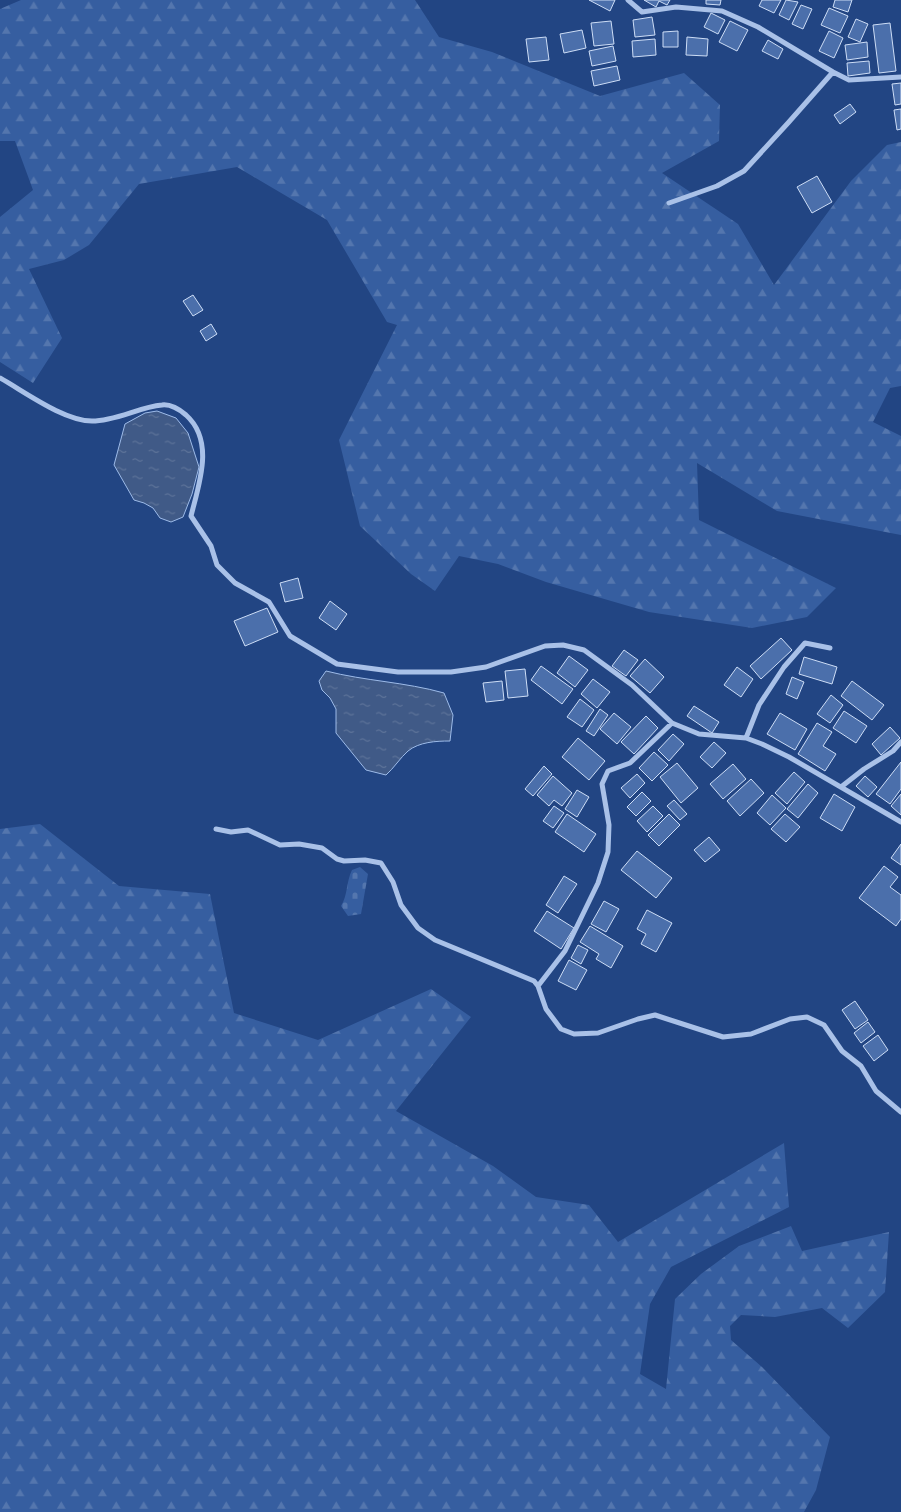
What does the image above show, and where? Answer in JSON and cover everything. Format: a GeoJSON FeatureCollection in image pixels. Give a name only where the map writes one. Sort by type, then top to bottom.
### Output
{"type":"FeatureCollection","features":[{"type":"Feature","properties":{"kind":"street"},"geometry":{"type":"LineString","coordinates":[[628,0],[642,12],[676,7],[722,11],[758,27],[849,80],[901,77]]}},
{"type":"Feature","properties":{"kind":"street"},"geometry":{"type":"LineString","coordinates":[[669,203],[718,186],[744,171],[833,72]]}},
{"type":"Feature","properties":{"kind":"street"},"geometry":{"type":"LineString","coordinates":[[0,378],[62,414],[91,421],[119,417],[164,404],[181,411],[195,425],[201,441],[203,455],[202,476],[191,516],[211,546],[217,565],[235,583],[270,602],[290,636],[337,664],[398,672],[451,672],[486,667],[545,646],[563,645],[584,650],[632,685],[672,723],[699,734],[746,738],[789,757],[901,822]]}},
{"type":"Feature","properties":{"kind":"street"},"geometry":{"type":"LineString","coordinates":[[746,738],[759,705],[784,667],[805,643],[830,648]]}},
{"type":"Feature","properties":{"kind":"street"},"geometry":{"type":"LineString","coordinates":[[538,986],[565,951],[598,884],[608,852],[609,825],[602,784],[608,771],[630,763],[672,723]]}},
{"type":"Feature","properties":{"kind":"street"},"geometry":{"type":"LineString","coordinates":[[841,787],[864,769],[893,751],[901,742]]}},
{"type":"Feature","properties":{"kind":"street"},"geometry":{"type":"LineString","coordinates":[[216,829],[231,832],[248,830],[280,845],[299,844],[322,848],[337,859],[344,861],[365,860],[381,864],[393,882],[401,905],[418,928],[434,940],[534,981],[538,986],[546,1009],[560,1029],[574,1034],[598,1034],[638,1018],[655,1015],[723,1037],[751,1034],[790,1019],[807,1017],[824,1024],[842,1050],[861,1066],[876,1091],[901,1112]]}},
{"type":"Feature","properties":{"kind":"green space"},"geometry":{"type":"Polygon","coordinates":[[[21,0],[415,0],[439,37],[492,52],[600,96],[684,73],[720,105],[719,141],[662,173],[738,224],[774,285],[851,181],[887,145],[901,142],[901,386],[890,388],[873,422],[901,436],[901,535],[777,511],[697,463],[699,520],[836,588],[807,617],[752,628],[649,612],[546,582],[498,564],[459,556],[435,591],[411,574],[360,526],[339,440],[397,325],[387,322],[327,220],[237,167],[139,184],[89,245],[64,260],[29,269],[62,338],[33,383],[0,362],[0,217],[33,190],[15,141],[0,141],[0,9],[21,0]]]}},
{"type":"Feature","properties":{"kind":"green space"},"geometry":{"type":"Polygon","coordinates":[[[40,824],[119,886],[210,894],[234,1013],[318,1040],[431,989],[471,1017],[396,1111],[493,1166],[536,1197],[589,1205],[618,1242],[784,1143],[789,1207],[671,1267],[650,1304],[640,1374],[666,1389],[675,1299],[701,1274],[739,1246],[791,1226],[802,1251],[889,1232],[885,1292],[848,1328],[822,1308],[775,1317],[741,1315],[730,1326],[731,1340],[762,1367],[830,1437],[816,1490],[804,1512],[0,1512],[0,829],[40,824]]]}},
{"type":"Feature","properties":{"kind":"green space"},"geometry":{"type":"Polygon","coordinates":[[[360,867],[368,874],[361,914],[348,916],[341,906],[352,870],[360,867]]]}},
{"type":"Feature","properties":{"kind":"water"},"geometry":{"type":"Polygon","coordinates":[[[157,411],[176,418],[188,433],[199,467],[192,494],[183,517],[171,522],[160,518],[153,508],[134,500],[114,465],[125,424],[145,413],[157,411]]]}},
{"type":"Feature","properties":{"kind":"water"},"geometry":{"type":"Polygon","coordinates":[[[326,671],[415,686],[444,693],[453,715],[450,741],[428,743],[412,748],[386,775],[366,770],[336,733],[336,709],[330,698],[322,690],[319,681],[326,671]]]}},
{"type":"Feature","properties":{"kind":"building"},"geometry":{"type":"Polygon","coordinates":[[[589,0],[615,0],[610,11],[589,0]]]}},
{"type":"Feature","properties":{"kind":"building"},"geometry":{"type":"Polygon","coordinates":[[[644,0],[670,0],[667,5],[659,1],[656,7],[644,0]]]}},
{"type":"Feature","properties":{"kind":"building"},"geometry":{"type":"Polygon","coordinates":[[[706,0],[721,0],[720,5],[706,4],[706,0]]]}},
{"type":"Feature","properties":{"kind":"building"},"geometry":{"type":"Polygon","coordinates":[[[762,0],[781,0],[774,13],[759,6],[762,0]]]}},
{"type":"Feature","properties":{"kind":"building"},"geometry":{"type":"Polygon","coordinates":[[[786,0],[798,2],[789,20],[779,15],[786,0]]]}},
{"type":"Feature","properties":{"kind":"building"},"geometry":{"type":"Polygon","coordinates":[[[835,0],[852,0],[848,12],[833,7],[835,0]]]}},
{"type":"Feature","properties":{"kind":"building"},"geometry":{"type":"Polygon","coordinates":[[[801,5],[812,9],[803,29],[792,24],[801,5]]]}},
{"type":"Feature","properties":{"kind":"building"},"geometry":{"type":"Polygon","coordinates":[[[829,8],[848,16],[840,33],[821,25],[829,8]]]}},
{"type":"Feature","properties":{"kind":"building"},"geometry":{"type":"Polygon","coordinates":[[[711,13],[725,20],[718,34],[704,27],[711,13]]]}},
{"type":"Feature","properties":{"kind":"building"},"geometry":{"type":"Polygon","coordinates":[[[652,17],[655,35],[635,37],[633,20],[652,17]]]}},
{"type":"Feature","properties":{"kind":"building"},"geometry":{"type":"Polygon","coordinates":[[[856,19],[868,24],[860,42],[848,37],[856,19]]]}},
{"type":"Feature","properties":{"kind":"building"},"geometry":{"type":"Polygon","coordinates":[[[611,21],[614,44],[594,46],[591,23],[611,21]]]}},
{"type":"Feature","properties":{"kind":"building"},"geometry":{"type":"Polygon","coordinates":[[[730,21],[748,30],[737,51],[719,42],[730,21]]]}},
{"type":"Feature","properties":{"kind":"building"},"geometry":{"type":"Polygon","coordinates":[[[890,23],[896,71],[879,73],[873,25],[890,23]]]}},
{"type":"Feature","properties":{"kind":"building"},"geometry":{"type":"Polygon","coordinates":[[[582,30],[586,48],[564,53],[560,34],[582,30]]]}},
{"type":"Feature","properties":{"kind":"building"},"geometry":{"type":"Polygon","coordinates":[[[678,31],[678,47],[663,47],[663,32],[678,31]]]}},
{"type":"Feature","properties":{"kind":"building"},"geometry":{"type":"Polygon","coordinates":[[[829,31],[843,38],[834,58],[819,51],[829,31]]]}},
{"type":"Feature","properties":{"kind":"building"},"geometry":{"type":"Polygon","coordinates":[[[546,37],[549,60],[529,62],[526,39],[546,37]]]}},
{"type":"Feature","properties":{"kind":"building"},"geometry":{"type":"Polygon","coordinates":[[[687,37],[708,39],[707,56],[686,55],[687,37]]]}},
{"type":"Feature","properties":{"kind":"building"},"geometry":{"type":"Polygon","coordinates":[[[655,39],[656,55],[633,57],[632,41],[655,39]]]}},
{"type":"Feature","properties":{"kind":"building"},"geometry":{"type":"Polygon","coordinates":[[[768,40],[783,49],[778,59],[762,51],[768,40]]]}},
{"type":"Feature","properties":{"kind":"building"},"geometry":{"type":"Polygon","coordinates":[[[867,42],[868,57],[847,60],[845,45],[867,42]]]}},
{"type":"Feature","properties":{"kind":"building"},"geometry":{"type":"Polygon","coordinates":[[[613,46],[616,61],[592,66],[589,51],[613,46]]]}},
{"type":"Feature","properties":{"kind":"building"},"geometry":{"type":"Polygon","coordinates":[[[869,61],[870,73],[848,76],[847,63],[869,61]]]}},
{"type":"Feature","properties":{"kind":"building"},"geometry":{"type":"Polygon","coordinates":[[[617,66],[620,80],[594,86],[591,71],[617,66]]]}},
{"type":"Feature","properties":{"kind":"building"},"geometry":{"type":"Polygon","coordinates":[[[901,83],[901,104],[895,105],[892,84],[901,83]]]}},
{"type":"Feature","properties":{"kind":"building"},"geometry":{"type":"Polygon","coordinates":[[[850,104],[856,112],[840,124],[834,115],[850,104]]]}},
{"type":"Feature","properties":{"kind":"building"},"geometry":{"type":"Polygon","coordinates":[[[901,109],[901,129],[897,130],[894,110],[901,109]]]}},
{"type":"Feature","properties":{"kind":"building"},"geometry":{"type":"Polygon","coordinates":[[[817,176],[832,202],[812,213],[797,187],[817,176]]]}},
{"type":"Feature","properties":{"kind":"building"},"geometry":{"type":"Polygon","coordinates":[[[193,295],[203,310],[193,316],[183,301],[193,295]]]}},
{"type":"Feature","properties":{"kind":"building"},"geometry":{"type":"Polygon","coordinates":[[[211,324],[217,334],[206,341],[200,331],[211,324]]]}},
{"type":"Feature","properties":{"kind":"building"},"geometry":{"type":"Polygon","coordinates":[[[298,578],[303,598],[285,602],[280,583],[298,578]]]}},
{"type":"Feature","properties":{"kind":"building"},"geometry":{"type":"Polygon","coordinates":[[[330,601],[347,614],[336,630],[319,618],[330,601]]]}},
{"type":"Feature","properties":{"kind":"building"},"geometry":{"type":"Polygon","coordinates":[[[267,608],[278,632],[245,646],[234,621],[267,608]]]}},
{"type":"Feature","properties":{"kind":"building"},"geometry":{"type":"Polygon","coordinates":[[[781,638],[792,650],[761,679],[750,666],[781,638]]]}},
{"type":"Feature","properties":{"kind":"building"},"geometry":{"type":"Polygon","coordinates":[[[624,650],[638,660],[626,676],[612,666],[624,650]]]}},
{"type":"Feature","properties":{"kind":"building"},"geometry":{"type":"Polygon","coordinates":[[[569,656],[588,670],[575,687],[557,673],[569,656]]]}},
{"type":"Feature","properties":{"kind":"building"},"geometry":{"type":"Polygon","coordinates":[[[804,657],[837,667],[832,684],[799,674],[804,657]]]}},
{"type":"Feature","properties":{"kind":"building"},"geometry":{"type":"Polygon","coordinates":[[[645,659],[664,677],[650,693],[630,676],[645,659]]]}},
{"type":"Feature","properties":{"kind":"building"},"geometry":{"type":"Polygon","coordinates":[[[541,666],[573,689],[562,704],[531,680],[541,666]]]}},
{"type":"Feature","properties":{"kind":"building"},"geometry":{"type":"Polygon","coordinates":[[[737,667],[753,679],[741,697],[724,685],[737,667]]]}},
{"type":"Feature","properties":{"kind":"building"},"geometry":{"type":"Polygon","coordinates":[[[525,669],[528,696],[508,698],[505,671],[525,669]]]}},
{"type":"Feature","properties":{"kind":"building"},"geometry":{"type":"Polygon","coordinates":[[[792,677],[804,682],[797,699],[786,694],[792,677]]]}},
{"type":"Feature","properties":{"kind":"building"},"geometry":{"type":"Polygon","coordinates":[[[593,679],[610,692],[597,708],[581,694],[593,679]]]}},
{"type":"Feature","properties":{"kind":"building"},"geometry":{"type":"Polygon","coordinates":[[[502,681],[504,700],[486,702],[483,683],[502,681]]]}},
{"type":"Feature","properties":{"kind":"building"},"geometry":{"type":"Polygon","coordinates":[[[852,681],[884,705],[872,720],[841,696],[852,681]]]}},
{"type":"Feature","properties":{"kind":"building"},"geometry":{"type":"Polygon","coordinates":[[[831,695],[843,705],[830,723],[817,714],[831,695]]]}},
{"type":"Feature","properties":{"kind":"building"},"geometry":{"type":"Polygon","coordinates":[[[580,699],[594,710],[582,727],[567,717],[580,699]]]}},
{"type":"Feature","properties":{"kind":"building"},"geometry":{"type":"Polygon","coordinates":[[[694,706],[719,722],[712,733],[687,716],[694,706]]]}},
{"type":"Feature","properties":{"kind":"building"},"geometry":{"type":"Polygon","coordinates":[[[600,709],[608,715],[594,736],[586,731],[600,709]]]}},
{"type":"Feature","properties":{"kind":"building"},"geometry":{"type":"Polygon","coordinates":[[[844,711],[867,726],[856,743],[833,728],[844,711]]]}},
{"type":"Feature","properties":{"kind":"building"},"geometry":{"type":"Polygon","coordinates":[[[614,713],[631,727],[617,744],[600,729],[614,713]]]}},
{"type":"Feature","properties":{"kind":"building"},"geometry":{"type":"Polygon","coordinates":[[[780,713],[807,729],[795,750],[767,734],[780,713]]]}},
{"type":"Feature","properties":{"kind":"building"},"geometry":{"type":"Polygon","coordinates":[[[646,716],[658,728],[634,754],[621,742],[646,716]]]}},
{"type":"Feature","properties":{"kind":"building"},"geometry":{"type":"Polygon","coordinates":[[[817,723],[832,732],[823,746],[836,754],[825,771],[798,754],[817,723]]]}},
{"type":"Feature","properties":{"kind":"building"},"geometry":{"type":"Polygon","coordinates":[[[890,727],[900,738],[881,755],[872,744],[890,727]]]}},
{"type":"Feature","properties":{"kind":"building"},"geometry":{"type":"Polygon","coordinates":[[[673,734],[684,744],[669,761],[658,750],[673,734]]]}},
{"type":"Feature","properties":{"kind":"building"},"geometry":{"type":"Polygon","coordinates":[[[578,738],[605,761],[589,780],[562,757],[578,738]]]}},
{"type":"Feature","properties":{"kind":"building"},"geometry":{"type":"Polygon","coordinates":[[[714,742],[726,753],[712,768],[700,757],[714,742]]]}},
{"type":"Feature","properties":{"kind":"building"},"geometry":{"type":"Polygon","coordinates":[[[654,752],[668,765],[652,781],[639,768],[654,752]]]}},
{"type":"Feature","properties":{"kind":"building"},"geometry":{"type":"Polygon","coordinates":[[[901,762],[901,789],[890,804],[876,794],[901,762]]]}},
{"type":"Feature","properties":{"kind":"building"},"geometry":{"type":"Polygon","coordinates":[[[677,763],[698,788],[681,803],[660,777],[677,763]]]}},
{"type":"Feature","properties":{"kind":"building"},"geometry":{"type":"Polygon","coordinates":[[[733,764],[746,779],[723,799],[710,784],[733,764]]]}},
{"type":"Feature","properties":{"kind":"building"},"geometry":{"type":"Polygon","coordinates":[[[544,766],[552,774],[533,796],[525,789],[544,766]]]}},
{"type":"Feature","properties":{"kind":"building"},"geometry":{"type":"Polygon","coordinates":[[[794,772],[805,782],[787,804],[775,793],[794,772]]]}},
{"type":"Feature","properties":{"kind":"building"},"geometry":{"type":"Polygon","coordinates":[[[637,774],[645,783],[630,798],[621,788],[637,774]]]}},
{"type":"Feature","properties":{"kind":"building"},"geometry":{"type":"Polygon","coordinates":[[[553,776],[572,793],[562,806],[554,800],[549,806],[537,795],[553,776]]]}},
{"type":"Feature","properties":{"kind":"building"},"geometry":{"type":"Polygon","coordinates":[[[865,776],[877,787],[868,797],[856,786],[865,776]]]}},
{"type":"Feature","properties":{"kind":"building"},"geometry":{"type":"Polygon","coordinates":[[[751,779],[764,793],[740,816],[727,801],[751,779]]]}},
{"type":"Feature","properties":{"kind":"building"},"geometry":{"type":"Polygon","coordinates":[[[808,784],[818,793],[798,818],[787,809],[808,784]]]}},
{"type":"Feature","properties":{"kind":"building"},"geometry":{"type":"Polygon","coordinates":[[[577,790],[589,797],[577,817],[565,809],[577,790]]]}},
{"type":"Feature","properties":{"kind":"building"},"geometry":{"type":"Polygon","coordinates":[[[642,792],[651,801],[636,816],[627,807],[642,792]]]}},
{"type":"Feature","properties":{"kind":"building"},"geometry":{"type":"Polygon","coordinates":[[[834,794],[855,807],[842,831],[820,818],[834,794]]]}},
{"type":"Feature","properties":{"kind":"building"},"geometry":{"type":"Polygon","coordinates":[[[901,794],[901,815],[891,806],[901,794]]]}},
{"type":"Feature","properties":{"kind":"building"},"geometry":{"type":"Polygon","coordinates":[[[772,795],[786,808],[770,825],[757,813],[772,795]]]}},
{"type":"Feature","properties":{"kind":"building"},"geometry":{"type":"Polygon","coordinates":[[[674,800],[687,814],[680,820],[667,806],[674,800]]]}},
{"type":"Feature","properties":{"kind":"building"},"geometry":{"type":"Polygon","coordinates":[[[554,806],[564,813],[553,828],[543,821],[554,806]]]}},
{"type":"Feature","properties":{"kind":"building"},"geometry":{"type":"Polygon","coordinates":[[[653,806],[663,816],[647,832],[637,821],[653,806]]]}},
{"type":"Feature","properties":{"kind":"building"},"geometry":{"type":"Polygon","coordinates":[[[567,814],[596,834],[584,852],[555,832],[567,814]]]}},
{"type":"Feature","properties":{"kind":"building"},"geometry":{"type":"Polygon","coordinates":[[[669,814],[680,825],[659,846],[648,835],[669,814]]]}},
{"type":"Feature","properties":{"kind":"building"},"geometry":{"type":"Polygon","coordinates":[[[785,814],[800,827],[786,842],[771,829],[785,814]]]}},
{"type":"Feature","properties":{"kind":"building"},"geometry":{"type":"Polygon","coordinates":[[[709,837],[720,850],[705,862],[694,850],[709,837]]]}},
{"type":"Feature","properties":{"kind":"building"},"geometry":{"type":"Polygon","coordinates":[[[901,844],[901,865],[891,858],[901,844]]]}},
{"type":"Feature","properties":{"kind":"building"},"geometry":{"type":"Polygon","coordinates":[[[637,851],[672,878],[656,898],[621,870],[637,851]]]}},
{"type":"Feature","properties":{"kind":"building"},"geometry":{"type":"Polygon","coordinates":[[[884,866],[898,877],[890,887],[901,895],[901,919],[896,926],[859,898],[884,866]]]}},
{"type":"Feature","properties":{"kind":"building"},"geometry":{"type":"Polygon","coordinates":[[[564,876],[577,884],[558,913],[546,905],[564,876]]]}},
{"type":"Feature","properties":{"kind":"building"},"geometry":{"type":"Polygon","coordinates":[[[604,901],[619,909],[606,932],[591,924],[604,901]]]}},
{"type":"Feature","properties":{"kind":"building"},"geometry":{"type":"Polygon","coordinates":[[[647,910],[672,923],[656,952],[641,944],[646,934],[637,929],[647,910]]]}},
{"type":"Feature","properties":{"kind":"building"},"geometry":{"type":"Polygon","coordinates":[[[547,911],[574,928],[561,949],[534,931],[547,911]]]}},
{"type":"Feature","properties":{"kind":"building"},"geometry":{"type":"Polygon","coordinates":[[[590,926],[623,946],[611,968],[596,959],[599,954],[580,942],[590,926]]]}},
{"type":"Feature","properties":{"kind":"building"},"geometry":{"type":"Polygon","coordinates":[[[578,945],[588,950],[581,964],[571,958],[578,945]]]}},
{"type":"Feature","properties":{"kind":"building"},"geometry":{"type":"Polygon","coordinates":[[[569,960],[587,970],[576,990],[558,981],[569,960]]]}},
{"type":"Feature","properties":{"kind":"building"},"geometry":{"type":"Polygon","coordinates":[[[855,1001],[868,1020],[855,1029],[842,1010],[855,1001]]]}},
{"type":"Feature","properties":{"kind":"building"},"geometry":{"type":"Polygon","coordinates":[[[868,1022],[875,1032],[861,1043],[854,1033],[868,1022]]]}},
{"type":"Feature","properties":{"kind":"building"},"geometry":{"type":"Polygon","coordinates":[[[878,1035],[888,1050],[874,1061],[863,1046],[878,1035]]]}}]}
